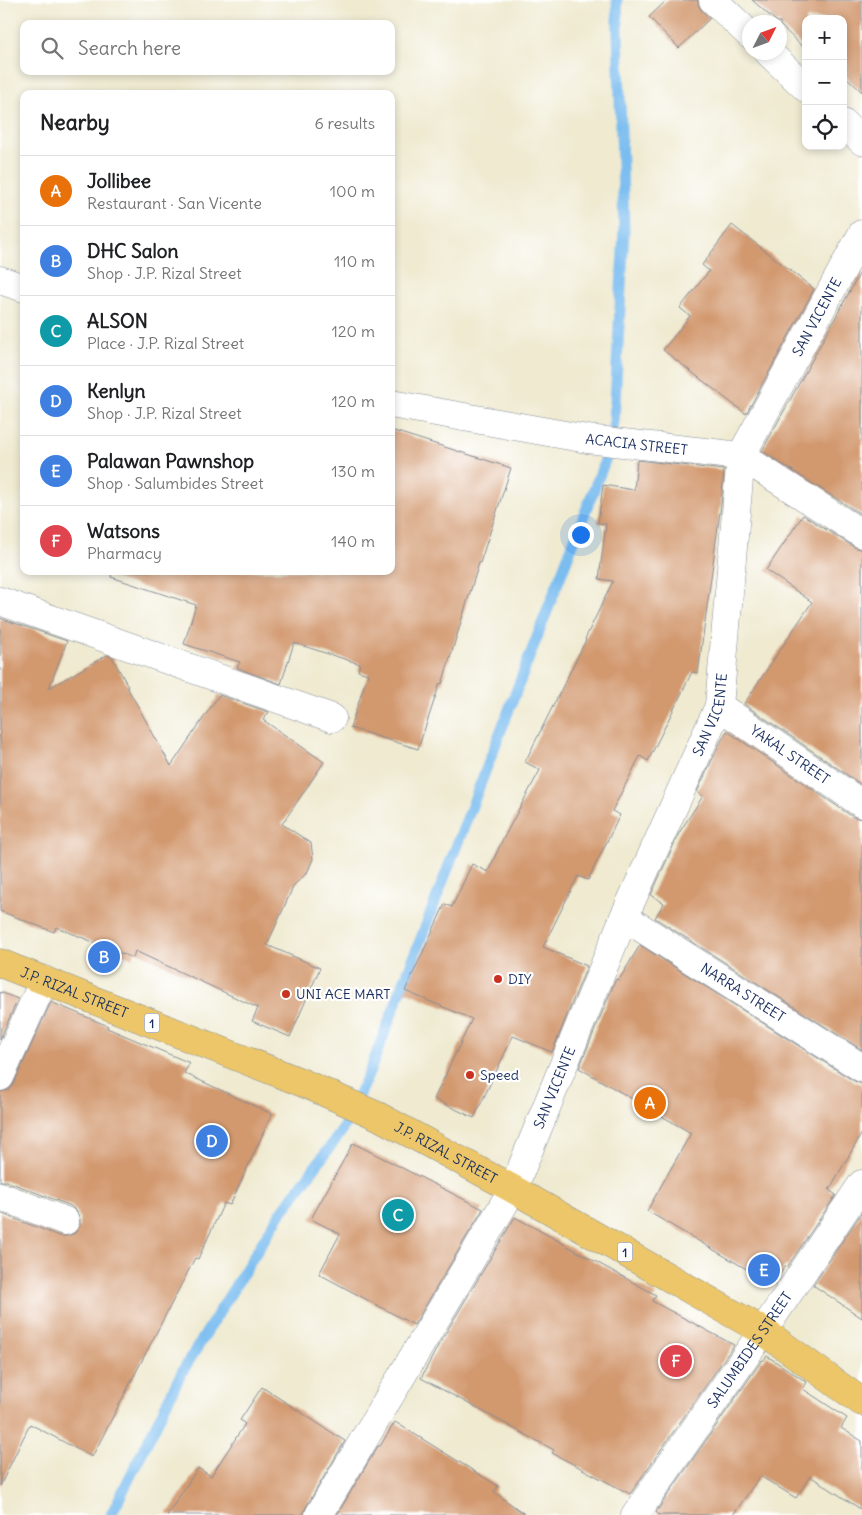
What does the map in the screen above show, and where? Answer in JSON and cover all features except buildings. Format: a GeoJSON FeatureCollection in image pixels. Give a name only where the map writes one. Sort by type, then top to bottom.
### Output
{"type":"FeatureCollection","features":[{"type":"Feature","properties":{"kind":"main road","name":"J.P. RIZAL STREET"},"geometry":{"type":"LineString","coordinates":[[0,964],[303,1083],[378,1116],[513,1189],[763,1331],[862,1402]]}},
{"type":"Feature","properties":{"kind":"street"},"geometry":{"type":"LineString","coordinates":[[713,0],[742,27]]}},
{"type":"Feature","properties":{"kind":"street"},"geometry":{"type":"LineString","coordinates":[[776,60],[802,84]]}},
{"type":"Feature","properties":{"kind":"street"},"geometry":{"type":"LineString","coordinates":[[847,127],[862,141]]}},
{"type":"Feature","properties":{"kind":"street","name":"SAN VICENTE"},"geometry":{"type":"LineString","coordinates":[[319,1515],[513,1189],[624,917],[719,706],[741,456],[862,234]]}},
{"type":"Feature","properties":{"kind":"street"},"geometry":{"type":"LineString","coordinates":[[0,280],[20,287]]}},
{"type":"Feature","properties":{"kind":"street","name":"ACACIA STREET"},"geometry":{"type":"LineString","coordinates":[[395,405],[587,439],[741,456],[862,534]]}},
{"type":"Feature","properties":{"kind":"street"},"geometry":{"type":"LineString","coordinates":[[0,600],[332,718]]}},
{"type":"Feature","properties":{"kind":"street","name":"YAKAL STREET"},"geometry":{"type":"LineString","coordinates":[[719,706],[862,804]]}},
{"type":"Feature","properties":{"kind":"street","name":"NARRA STREET"},"geometry":{"type":"LineString","coordinates":[[624,917],[862,1068]]}},
{"type":"Feature","properties":{"kind":"street"},"geometry":{"type":"LineString","coordinates":[[0,1077],[44,980]]}},
{"type":"Feature","properties":{"kind":"street","name":"SALUMBIDES STREET"},"geometry":{"type":"LineString","coordinates":[[635,1515],[862,1184]]}},
{"type":"Feature","properties":{"kind":"street"},"geometry":{"type":"LineString","coordinates":[[0,1196],[65,1221]]}},
{"type":"Feature","properties":{"kind":"waterway"},"geometry":{"type":"LineString","coordinates":[[111,1515],[182,1372],[278,1217],[341,1132],[369,1073],[606,458],[614,422],[624,230],[617,0]]}},
{"type":"Feature","properties":{"kind":"place","name":"DHC Salon"},"geometry":{"type":"Point","coordinates":[104,957]}},
{"type":"Feature","properties":{"kind":"place","name":"DIY"},"geometry":{"type":"Point","coordinates":[498,979]}},
{"type":"Feature","properties":{"kind":"place","name":"UNI ACE MART"},"geometry":{"type":"Point","coordinates":[286,994]}},
{"type":"Feature","properties":{"kind":"place","name":"Speed"},"geometry":{"type":"Point","coordinates":[470,1075]}},
{"type":"Feature","properties":{"kind":"place","name":"Jollibee"},"geometry":{"type":"Point","coordinates":[650,1103]}},
{"type":"Feature","properties":{"kind":"place","name":"Kenlyn"},"geometry":{"type":"Point","coordinates":[212,1141]}},
{"type":"Feature","properties":{"kind":"place","name":"ALSON"},"geometry":{"type":"Point","coordinates":[398,1215]}},
{"type":"Feature","properties":{"kind":"place","name":"Palawan Pawnshop"},"geometry":{"type":"Point","coordinates":[764,1270]}},
{"type":"Feature","properties":{"kind":"place","name":"Watsons"},"geometry":{"type":"Point","coordinates":[676,1361]}}]}
